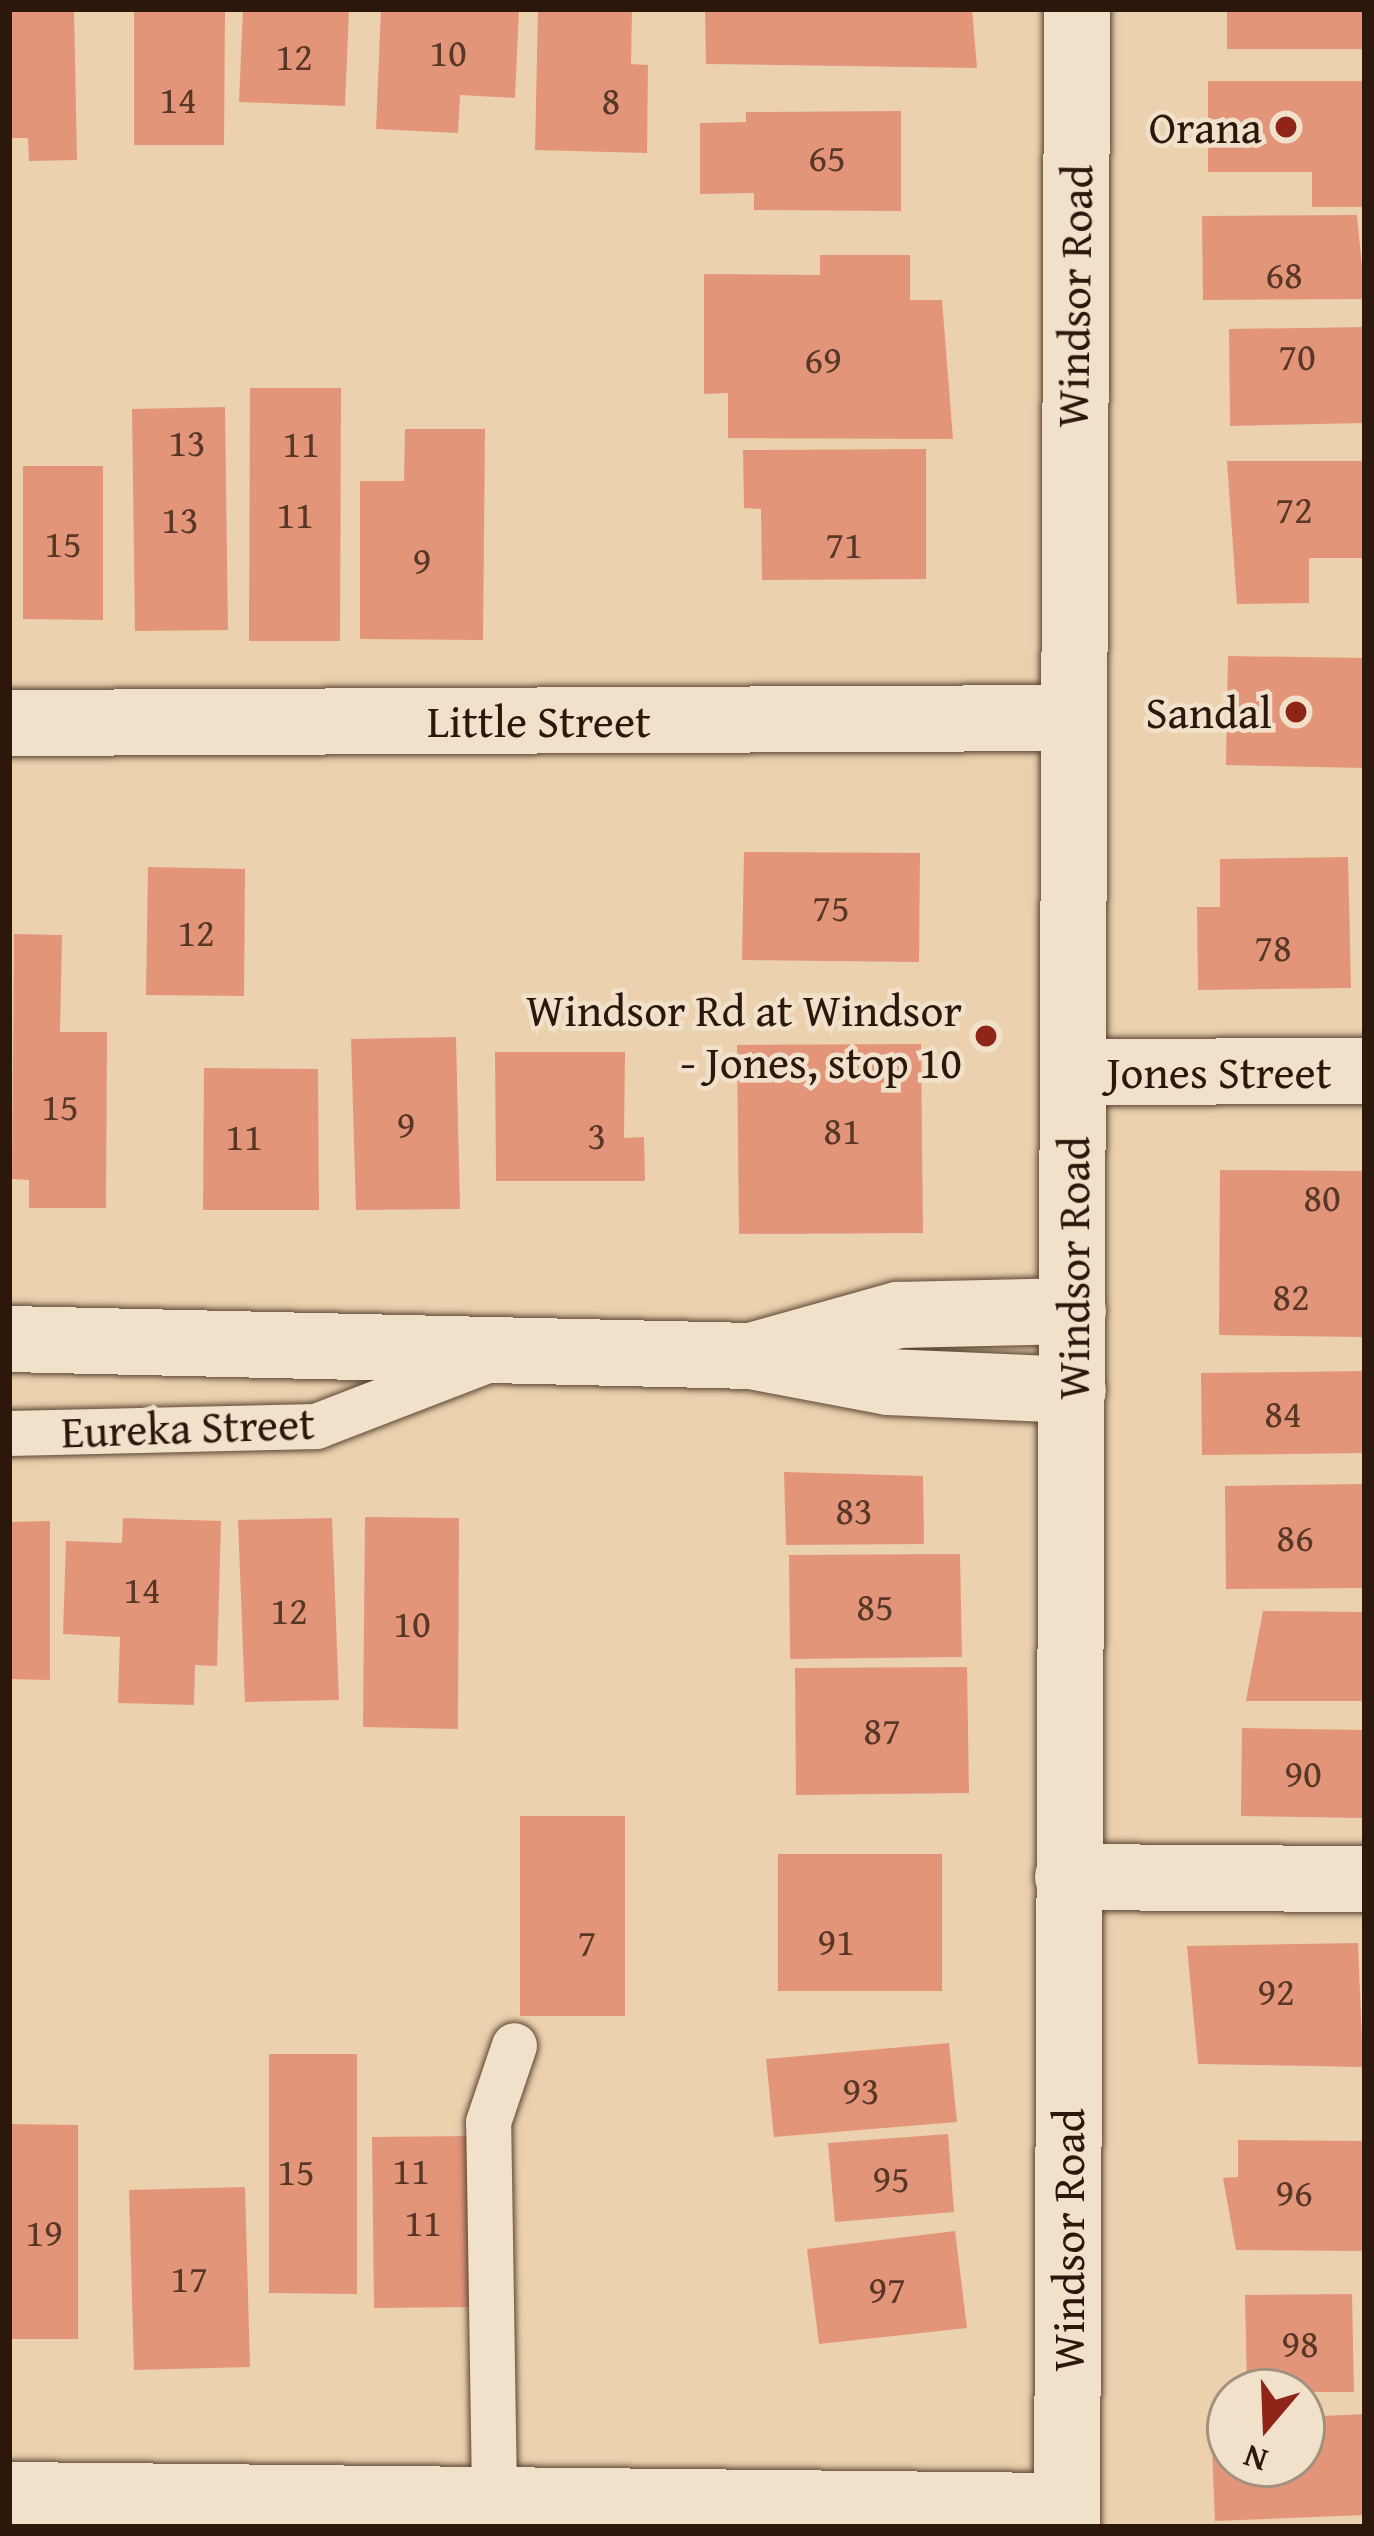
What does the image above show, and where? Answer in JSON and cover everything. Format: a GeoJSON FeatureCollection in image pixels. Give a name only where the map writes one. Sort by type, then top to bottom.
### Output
{"type":"FeatureCollection","features":[{"type":"Feature","properties":{"kind":"street","name":"Windsor Road"},"geometry":{"type":"LineString","coordinates":[[1067,2517],[1074,1072],[1070,718],[1077,9]]}},
{"type":"Feature","properties":{"kind":"street","name":"Little Street"},"geometry":{"type":"LineString","coordinates":[[9,723],[1070,718]]}},
{"type":"Feature","properties":{"kind":"street","name":"Jones Street"},"geometry":{"type":"LineString","coordinates":[[1074,1072],[1365,1071]]}},
{"type":"Feature","properties":{"kind":"street","name":"Eureka Street"},"geometry":{"type":"LineString","coordinates":[[751,1356],[883,1317],[1073,1311]]}},
{"type":"Feature","properties":{"kind":"street","name":"Eureka Street"},"geometry":{"type":"LineString","coordinates":[[9,1339],[498,1356],[751,1356],[888,1382],[1073,1390]]}},
{"type":"Feature","properties":{"kind":"street"},"geometry":{"type":"LineString","coordinates":[[1068,1877],[1365,1879]]}},
{"type":"Feature","properties":{"kind":"street"},"geometry":{"type":"LineString","coordinates":[[9,2495],[494,2493],[1067,2517]]}},
{"type":"Feature","properties":{"kind":"lane","name":"Eureka Street"},"geometry":{"type":"LineString","coordinates":[[9,1432],[316,1426],[498,1356]]}},
{"type":"Feature","properties":{"kind":"lane"},"geometry":{"type":"LineString","coordinates":[[494,2493],[488,2122],[514,2044]]}},
{"type":"Feature","properties":{"kind":"building"},"geometry":{"type":"Polygon","coordinates":[[[9,9],[74,9],[77,160],[29,161],[28,138],[9,138],[9,9]]]}},
{"type":"Feature","properties":{"kind":"building"},"geometry":{"type":"Polygon","coordinates":[[[134,9],[225,9],[224,145],[134,145],[134,9]]]}},
{"type":"Feature","properties":{"kind":"building"},"geometry":{"type":"Polygon","coordinates":[[[243,9],[349,9],[345,106],[239,102],[243,9]]]}},
{"type":"Feature","properties":{"kind":"building"},"geometry":{"type":"Polygon","coordinates":[[[381,9],[519,9],[515,98],[460,95],[458,133],[376,129],[381,9]]]}},
{"type":"Feature","properties":{"kind":"building"},"geometry":{"type":"Polygon","coordinates":[[[538,9],[632,9],[631,64],[648,65],[647,153],[535,150],[538,9]]]}},
{"type":"Feature","properties":{"kind":"building"},"geometry":{"type":"Polygon","coordinates":[[[705,9],[972,9],[977,68],[706,64],[705,9]]]}},
{"type":"Feature","properties":{"kind":"building"},"geometry":{"type":"Polygon","coordinates":[[[1227,9],[1365,9],[1365,49],[1227,49],[1227,9]]]}},
{"type":"Feature","properties":{"kind":"building","name":"Orana"},"geometry":{"type":"Polygon","coordinates":[[[1208,81],[1365,81],[1365,207],[1312,207],[1312,172],[1208,172],[1208,81]]]}},
{"type":"Feature","properties":{"kind":"building"},"geometry":{"type":"Polygon","coordinates":[[[901,111],[901,211],[754,210],[754,193],[700,194],[700,123],[746,122],[746,112],[901,111]]]}},
{"type":"Feature","properties":{"kind":"building"},"geometry":{"type":"Polygon","coordinates":[[[1357,215],[1365,299],[1203,300],[1202,216],[1357,215]]]}},
{"type":"Feature","properties":{"kind":"building"},"geometry":{"type":"Polygon","coordinates":[[[820,255],[910,255],[910,300],[942,300],[953,439],[728,438],[728,393],[704,394],[704,274],[820,275],[820,255]]]}},
{"type":"Feature","properties":{"kind":"building"},"geometry":{"type":"Polygon","coordinates":[[[1365,327],[1365,423],[1230,426],[1229,329],[1365,327]]]}},
{"type":"Feature","properties":{"kind":"building"},"geometry":{"type":"Polygon","coordinates":[[[250,388],[341,388],[340,641],[249,641],[250,388]]]}},
{"type":"Feature","properties":{"kind":"building"},"geometry":{"type":"Polygon","coordinates":[[[225,407],[228,630],[135,631],[132,409],[225,407]]]}},
{"type":"Feature","properties":{"kind":"building"},"geometry":{"type":"Polygon","coordinates":[[[405,429],[485,429],[483,640],[360,639],[360,481],[404,481],[405,429]]]}},
{"type":"Feature","properties":{"kind":"building"},"geometry":{"type":"Polygon","coordinates":[[[926,449],[926,579],[762,580],[761,509],[744,508],[743,450],[926,449]]]}},
{"type":"Feature","properties":{"kind":"building"},"geometry":{"type":"Polygon","coordinates":[[[1227,461],[1362,461],[1362,558],[1309,558],[1309,603],[1237,604],[1227,461]]]}},
{"type":"Feature","properties":{"kind":"building"},"geometry":{"type":"Polygon","coordinates":[[[23,466],[103,466],[103,620],[23,619],[23,466]]]}},
{"type":"Feature","properties":{"kind":"building","name":"Sandal"},"geometry":{"type":"Polygon","coordinates":[[[1228,656],[1365,658],[1365,768],[1226,765],[1228,656]]]}},
{"type":"Feature","properties":{"kind":"building"},"geometry":{"type":"Polygon","coordinates":[[[744,852],[920,853],[919,962],[742,960],[744,852]]]}},
{"type":"Feature","properties":{"kind":"building"},"geometry":{"type":"Polygon","coordinates":[[[1348,857],[1351,988],[1198,990],[1197,907],[1220,907],[1220,859],[1348,857]]]}},
{"type":"Feature","properties":{"kind":"building"},"geometry":{"type":"Polygon","coordinates":[[[148,867],[245,869],[244,996],[146,995],[148,867]]]}},
{"type":"Feature","properties":{"kind":"building"},"geometry":{"type":"Polygon","coordinates":[[[14,934],[62,935],[60,1032],[107,1032],[106,1208],[29,1208],[29,1180],[12,1179],[14,934]]]}},
{"type":"Feature","properties":{"kind":"building"},"geometry":{"type":"Polygon","coordinates":[[[456,1037],[460,1209],[356,1210],[351,1039],[456,1037]]]}},
{"type":"Feature","properties":{"kind":"building"},"geometry":{"type":"Polygon","coordinates":[[[921,1044],[923,1233],[739,1234],[737,1045],[921,1044]]]}},
{"type":"Feature","properties":{"kind":"building"},"geometry":{"type":"Polygon","coordinates":[[[495,1052],[625,1052],[624,1138],[644,1137],[645,1181],[496,1181],[495,1052]]]}},
{"type":"Feature","properties":{"kind":"building"},"geometry":{"type":"Polygon","coordinates":[[[204,1068],[318,1069],[319,1210],[203,1210],[204,1068]]]}},
{"type":"Feature","properties":{"kind":"building"},"geometry":{"type":"Polygon","coordinates":[[[1220,1170],[1363,1171],[1362,1337],[1219,1335],[1220,1170]]]}},
{"type":"Feature","properties":{"kind":"building"},"geometry":{"type":"Polygon","coordinates":[[[1365,1371],[1365,1453],[1202,1455],[1201,1373],[1365,1371]]]}},
{"type":"Feature","properties":{"kind":"building"},"geometry":{"type":"Polygon","coordinates":[[[784,1472],[923,1476],[924,1544],[786,1545],[784,1472]]]}},
{"type":"Feature","properties":{"kind":"building"},"geometry":{"type":"Polygon","coordinates":[[[1365,1484],[1365,1588],[1226,1589],[1225,1486],[1365,1484]]]}},
{"type":"Feature","properties":{"kind":"building"},"geometry":{"type":"Polygon","coordinates":[[[365,1517],[459,1518],[458,1729],[363,1727],[365,1517]]]}},
{"type":"Feature","properties":{"kind":"building"},"geometry":{"type":"Polygon","coordinates":[[[123,1518],[221,1521],[217,1666],[195,1665],[194,1705],[118,1703],[120,1637],[63,1634],[66,1541],[122,1543],[123,1518]]]}},
{"type":"Feature","properties":{"kind":"building"},"geometry":{"type":"Polygon","coordinates":[[[332,1518],[339,1700],[245,1702],[238,1520],[332,1518]]]}},
{"type":"Feature","properties":{"kind":"building"},"geometry":{"type":"Polygon","coordinates":[[[50,1521],[50,1680],[9,1679],[9,1522],[50,1521]]]}},
{"type":"Feature","properties":{"kind":"building"},"geometry":{"type":"Polygon","coordinates":[[[960,1554],[962,1657],[790,1659],[789,1555],[960,1554]]]}},
{"type":"Feature","properties":{"kind":"building"},"geometry":{"type":"Polygon","coordinates":[[[1263,1611],[1365,1612],[1365,1701],[1246,1701],[1263,1611]]]}},
{"type":"Feature","properties":{"kind":"building"},"geometry":{"type":"Polygon","coordinates":[[[967,1667],[969,1793],[796,1795],[795,1668],[967,1667]]]}},
{"type":"Feature","properties":{"kind":"building"},"geometry":{"type":"Polygon","coordinates":[[[1242,1728],[1365,1730],[1365,1818],[1241,1816],[1242,1728]]]}},
{"type":"Feature","properties":{"kind":"building"},"geometry":{"type":"Polygon","coordinates":[[[520,1816],[625,1816],[625,2016],[520,2016],[520,1816]]]}},
{"type":"Feature","properties":{"kind":"building"},"geometry":{"type":"Polygon","coordinates":[[[778,1854],[942,1854],[942,1991],[778,1991],[778,1854]]]}},
{"type":"Feature","properties":{"kind":"building"},"geometry":{"type":"Polygon","coordinates":[[[1358,1943],[1363,2067],[1198,2064],[1187,1946],[1358,1943]]]}},
{"type":"Feature","properties":{"kind":"building"},"geometry":{"type":"Polygon","coordinates":[[[949,2043],[957,2122],[774,2137],[766,2059],[949,2043]]]}},
{"type":"Feature","properties":{"kind":"building"},"geometry":{"type":"Polygon","coordinates":[[[269,2054],[357,2054],[357,2294],[269,2293],[269,2054]]]}},
{"type":"Feature","properties":{"kind":"building"},"geometry":{"type":"Polygon","coordinates":[[[9,2124],[78,2125],[78,2339],[9,2339],[9,2124]]]}},
{"type":"Feature","properties":{"kind":"building"},"geometry":{"type":"Polygon","coordinates":[[[948,2134],[954,2212],[835,2222],[828,2143],[948,2134]]]}},
{"type":"Feature","properties":{"kind":"building"},"geometry":{"type":"Polygon","coordinates":[[[472,2136],[473,2307],[374,2308],[372,2137],[472,2136]]]}},
{"type":"Feature","properties":{"kind":"building"},"geometry":{"type":"Polygon","coordinates":[[[1238,2140],[1365,2141],[1365,2251],[1236,2250],[1223,2178],[1238,2177],[1238,2140]]]}},
{"type":"Feature","properties":{"kind":"building"},"geometry":{"type":"Polygon","coordinates":[[[245,2187],[250,2367],[134,2370],[129,2190],[245,2187]]]}},
{"type":"Feature","properties":{"kind":"building"},"geometry":{"type":"Polygon","coordinates":[[[955,2231],[967,2328],[819,2344],[807,2249],[955,2231]]]}},
{"type":"Feature","properties":{"kind":"building"},"geometry":{"type":"Polygon","coordinates":[[[1352,2294],[1354,2392],[1326,2392],[1326,2368],[1247,2368],[1245,2295],[1352,2294]]]}},
{"type":"Feature","properties":{"kind":"building"},"geometry":{"type":"Polygon","coordinates":[[[1365,2414],[1365,2515],[1215,2521],[1214,2488],[1326,2488],[1326,2416],[1365,2414]]]}},
{"type":"Feature","properties":{"kind":"place","name":"Orana"},"geometry":{"type":"Point","coordinates":[1286,127]}},
{"type":"Feature","properties":{"kind":"place","name":"Sandal"},"geometry":{"type":"Point","coordinates":[1296,712]}},
{"type":"Feature","properties":{"kind":"place","name":"Windsor Rd at Windsor - Jones, stop 10"},"geometry":{"type":"Point","coordinates":[986,1036]}}]}
